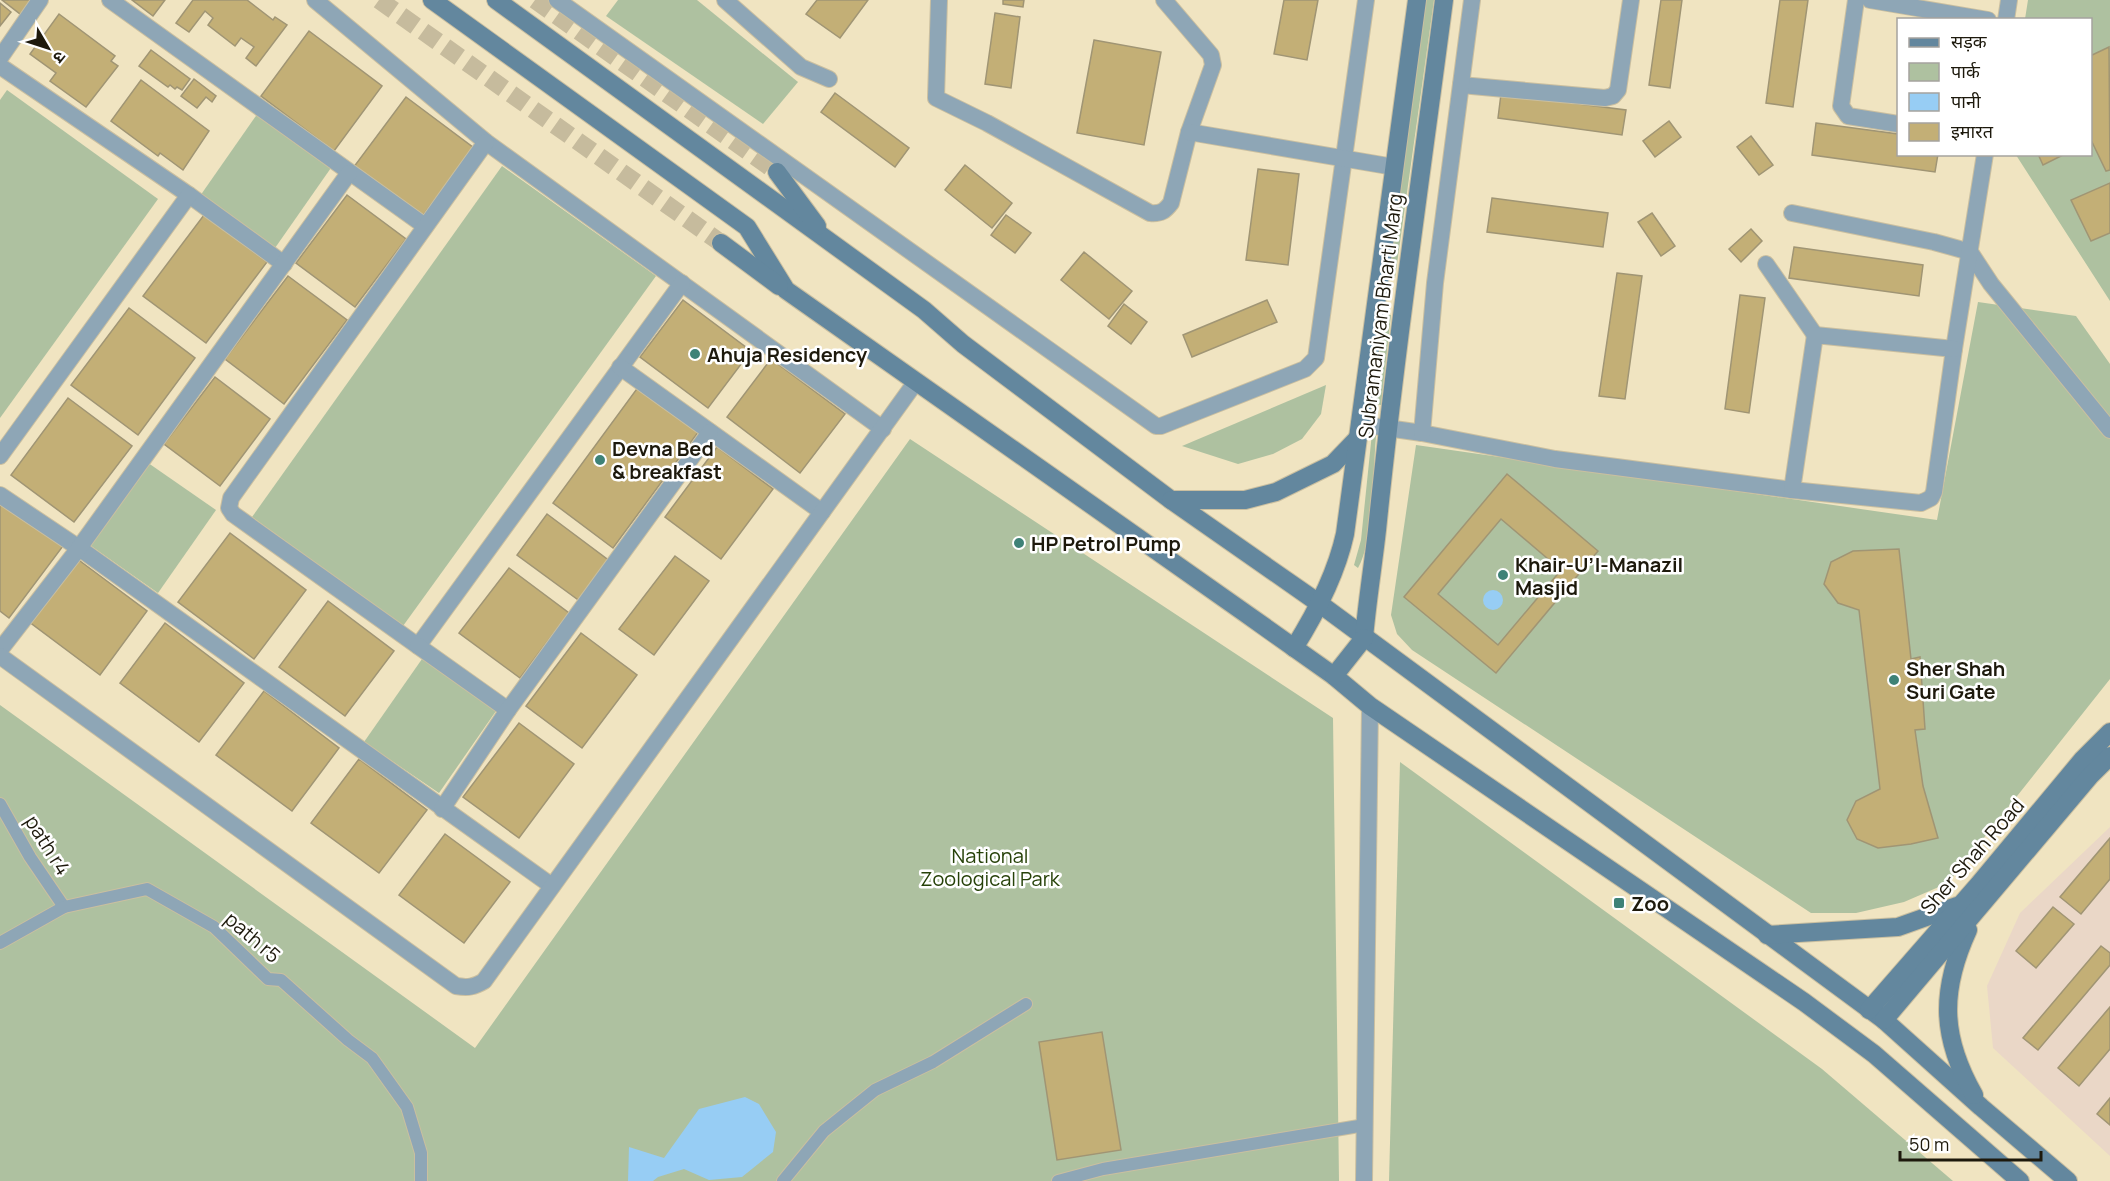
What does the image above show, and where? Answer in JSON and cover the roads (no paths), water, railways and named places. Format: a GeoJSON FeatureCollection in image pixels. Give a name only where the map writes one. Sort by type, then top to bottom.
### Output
{"type":"FeatureCollection","features":[{"type":"Feature","properties":{"kind":"main road"},"geometry":{"type":"LineString","coordinates":[[432,0],[747,227],[786,290]]}},
{"type":"Feature","properties":{"kind":"main road"},"geometry":{"type":"LineString","coordinates":[[496,0],[924,310],[963,344],[1171,500],[1320,604],[1876,1015],[2068,1181]]}},
{"type":"Feature","properties":{"kind":"main road","name":"Subramaniyam Bharti Marg"},"geometry":{"type":"LineString","coordinates":[[1294,648],[1320,604],[1340,557],[1345,534],[1417,0]]}},
{"type":"Feature","properties":{"kind":"main road","name":"Subramaniyam Bharti Marg"},"geometry":{"type":"LineString","coordinates":[[1364,638],[1388,427],[1444,0]]}},
{"type":"Feature","properties":{"kind":"main road"},"geometry":{"type":"LineString","coordinates":[[777,172],[829,241]]}},
{"type":"Feature","properties":{"kind":"main road"},"geometry":{"type":"LineString","coordinates":[[721,243],[915,383],[1334,676],[1370,706],[1804,1002],[1874,1054],[2020,1181]]}},
{"type":"Feature","properties":{"kind":"main road"},"geometry":{"type":"LineString","coordinates":[[1171,500],[1245,500],[1276,492],[1333,464],[1358,432]]}},
{"type":"Feature","properties":{"kind":"main road"},"geometry":{"type":"LineString","coordinates":[[1334,676],[1364,638]]}},
{"type":"Feature","properties":{"kind":"main road","name":"Sher Shah Road"},"geometry":{"type":"LineString","coordinates":[[1876,1015],[1893,980],[1959,906],[2083,759],[2110,732]]}},
{"type":"Feature","properties":{"kind":"main road","name":"Sher Shah Road"},"geometry":{"type":"LineString","coordinates":[[1876,1015],[1907,993],[2109,760]]}},
{"type":"Feature","properties":{"kind":"main road"},"geometry":{"type":"LineString","coordinates":[[1981,1107],[1954,1051],[1948,1020],[1949,988],[1956,957],[1986,901]]}},
{"type":"Feature","properties":{"kind":"main road"},"geometry":{"type":"LineString","coordinates":[[1767,935],[1898,927],[1959,906]]}},
{"type":"Feature","properties":{"kind":"main road"},"geometry":{"type":"LineString","coordinates":[[1893,980],[1899,992],[1907,993]]}},
{"type":"Feature","properties":{"kind":"street"},"geometry":{"type":"LineString","coordinates":[[0,58],[40,0]]}},
{"type":"Feature","properties":{"kind":"street"},"geometry":{"type":"LineString","coordinates":[[110,0],[425,226]]}},
{"type":"Feature","properties":{"kind":"street"},"geometry":{"type":"LineString","coordinates":[[315,0],[486,142],[883,429]]}},
{"type":"Feature","properties":{"kind":"street"},"geometry":{"type":"LineString","coordinates":[[557,0],[1156,426],[1305,369],[1316,358],[1366,0]]}},
{"type":"Feature","properties":{"kind":"street"},"geometry":{"type":"LineString","coordinates":[[725,0],[801,67],[829,79]]}},
{"type":"Feature","properties":{"kind":"street"},"geometry":{"type":"LineString","coordinates":[[939,0],[936,98],[987,123],[1150,213],[1158,214],[1165,211],[1171,203],[1189,132],[1213,65],[1213,60],[1164,0]]}},
{"type":"Feature","properties":{"kind":"street"},"geometry":{"type":"LineString","coordinates":[[1422,433],[1435,283],[1472,0]]}},
{"type":"Feature","properties":{"kind":"street"},"geometry":{"type":"LineString","coordinates":[[1461,85],[1605,98],[1613,96],[1618,90],[1631,0]]}},
{"type":"Feature","properties":{"kind":"street"},"geometry":{"type":"LineString","coordinates":[[1856,0],[1841,106],[1848,116],[1897,124]]}},
{"type":"Feature","properties":{"kind":"street"},"geometry":{"type":"LineString","coordinates":[[1870,0],[1976,18]]}},
{"type":"Feature","properties":{"kind":"street"},"geometry":{"type":"LineString","coordinates":[[2006,18],[2009,0]]}},
{"type":"Feature","properties":{"kind":"street"},"geometry":{"type":"LineString","coordinates":[[0,66],[189,195],[284,264]]}},
{"type":"Feature","properties":{"kind":"street"},"geometry":{"type":"LineString","coordinates":[[1189,132],[1394,167]]}},
{"type":"Feature","properties":{"kind":"street"},"geometry":{"type":"LineString","coordinates":[[486,142],[229,503],[233,514],[508,710]]}},
{"type":"Feature","properties":{"kind":"street"},"geometry":{"type":"LineString","coordinates":[[1358,432],[1388,427],[1555,459],[1792,490],[1927,502],[1934,492],[1985,156]]}},
{"type":"Feature","properties":{"kind":"street"},"geometry":{"type":"LineString","coordinates":[[0,650],[79,548],[349,173]]}},
{"type":"Feature","properties":{"kind":"street"},"geometry":{"type":"LineString","coordinates":[[0,456],[189,195]]}},
{"type":"Feature","properties":{"kind":"street"},"geometry":{"type":"LineString","coordinates":[[1792,213],[1934,242],[1970,252],[1991,284],[2110,430]]}},
{"type":"Feature","properties":{"kind":"street"},"geometry":{"type":"LineString","coordinates":[[1766,264],[1815,335],[1792,490]]}},
{"type":"Feature","properties":{"kind":"street"},"geometry":{"type":"LineString","coordinates":[[418,646],[682,283]]}},
{"type":"Feature","properties":{"kind":"street"},"geometry":{"type":"LineString","coordinates":[[1815,335],[1954,349]]}},
{"type":"Feature","properties":{"kind":"street"},"geometry":{"type":"LineString","coordinates":[[620,367],[822,512]]}},
{"type":"Feature","properties":{"kind":"street"},"geometry":{"type":"LineString","coordinates":[[0,656],[456,986],[475,987],[484,981],[915,383]]}},
{"type":"Feature","properties":{"kind":"street"},"geometry":{"type":"LineString","coordinates":[[442,809],[508,710],[710,432]]}},
{"type":"Feature","properties":{"kind":"street"},"geometry":{"type":"LineString","coordinates":[[0,495],[79,548],[552,886]]}},
{"type":"Feature","properties":{"kind":"street"},"geometry":{"type":"LineString","coordinates":[[1364,1181],[1370,706]]}},
{"type":"Feature","properties":{"kind":"street","name":"path r4"},"geometry":{"type":"LineString","coordinates":[[0,804],[30,857],[64,907]]}},
{"type":"Feature","properties":{"kind":"street","name":"path r5"},"geometry":{"type":"LineString","coordinates":[[0,943],[64,907],[147,889],[214,927],[268,979],[281,980],[348,1040],[372,1058],[407,1107],[422,1153],[421,1181]]}},
{"type":"Feature","properties":{"kind":"street"},"geometry":{"type":"LineString","coordinates":[[783,1181],[824,1131],[875,1090],[933,1062],[1026,1004]]}},
{"type":"Feature","properties":{"kind":"street"},"geometry":{"type":"LineString","coordinates":[[1058,1181],[1103,1169],[1365,1125]]}},
{"type":"Feature","properties":{"kind":"water"},"geometry":{"type":"Polygon","coordinates":[[[1489,590],[1497,590],[1503,596],[1503,604],[1497,610],[1489,610],[1483,604],[1483,596],[1489,590]]]}},
{"type":"Feature","properties":{"kind":"water"},"geometry":{"type":"Polygon","coordinates":[[[745,1097],[759,1104],[776,1132],[773,1152],[742,1177],[709,1180],[684,1169],[658,1177],[653,1181],[628,1181],[629,1147],[664,1158],[699,1109],[745,1097]]]}},
{"type":"Feature","properties":{"kind":"tunnel"},"geometry":{"type":"LineString","coordinates":[[379,0],[721,243]]}},
{"type":"Feature","properties":{"kind":"tunnel"},"geometry":{"type":"LineString","coordinates":[[535,0],[777,172]]}},
{"type":"Feature","properties":{"kind":"place","name":"Ahuja Residency"},"geometry":{"type":"Point","coordinates":[695,354]}},
{"type":"Feature","properties":{"kind":"place","name":"Devna Bed & breakfast"},"geometry":{"type":"Point","coordinates":[600,460]}},
{"type":"Feature","properties":{"kind":"place","name":"HP Petrol Pump"},"geometry":{"type":"Point","coordinates":[1019,543]}},
{"type":"Feature","properties":{"kind":"place","name":"Khair-U’l-Manazil Masjid"},"geometry":{"type":"Point","coordinates":[1503,575]}},
{"type":"Feature","properties":{"kind":"place","name":"Sher Shah Suri Gate"},"geometry":{"type":"Point","coordinates":[1894,680]}},
{"type":"Feature","properties":{"kind":"place","name":"Zoo"},"geometry":{"type":"Point","coordinates":[1619,903]}},
{"type":"Feature","properties":{"kind":"park label","name":"National Zoological Park"},"geometry":{"type":"Point","coordinates":[990,866]}}]}
